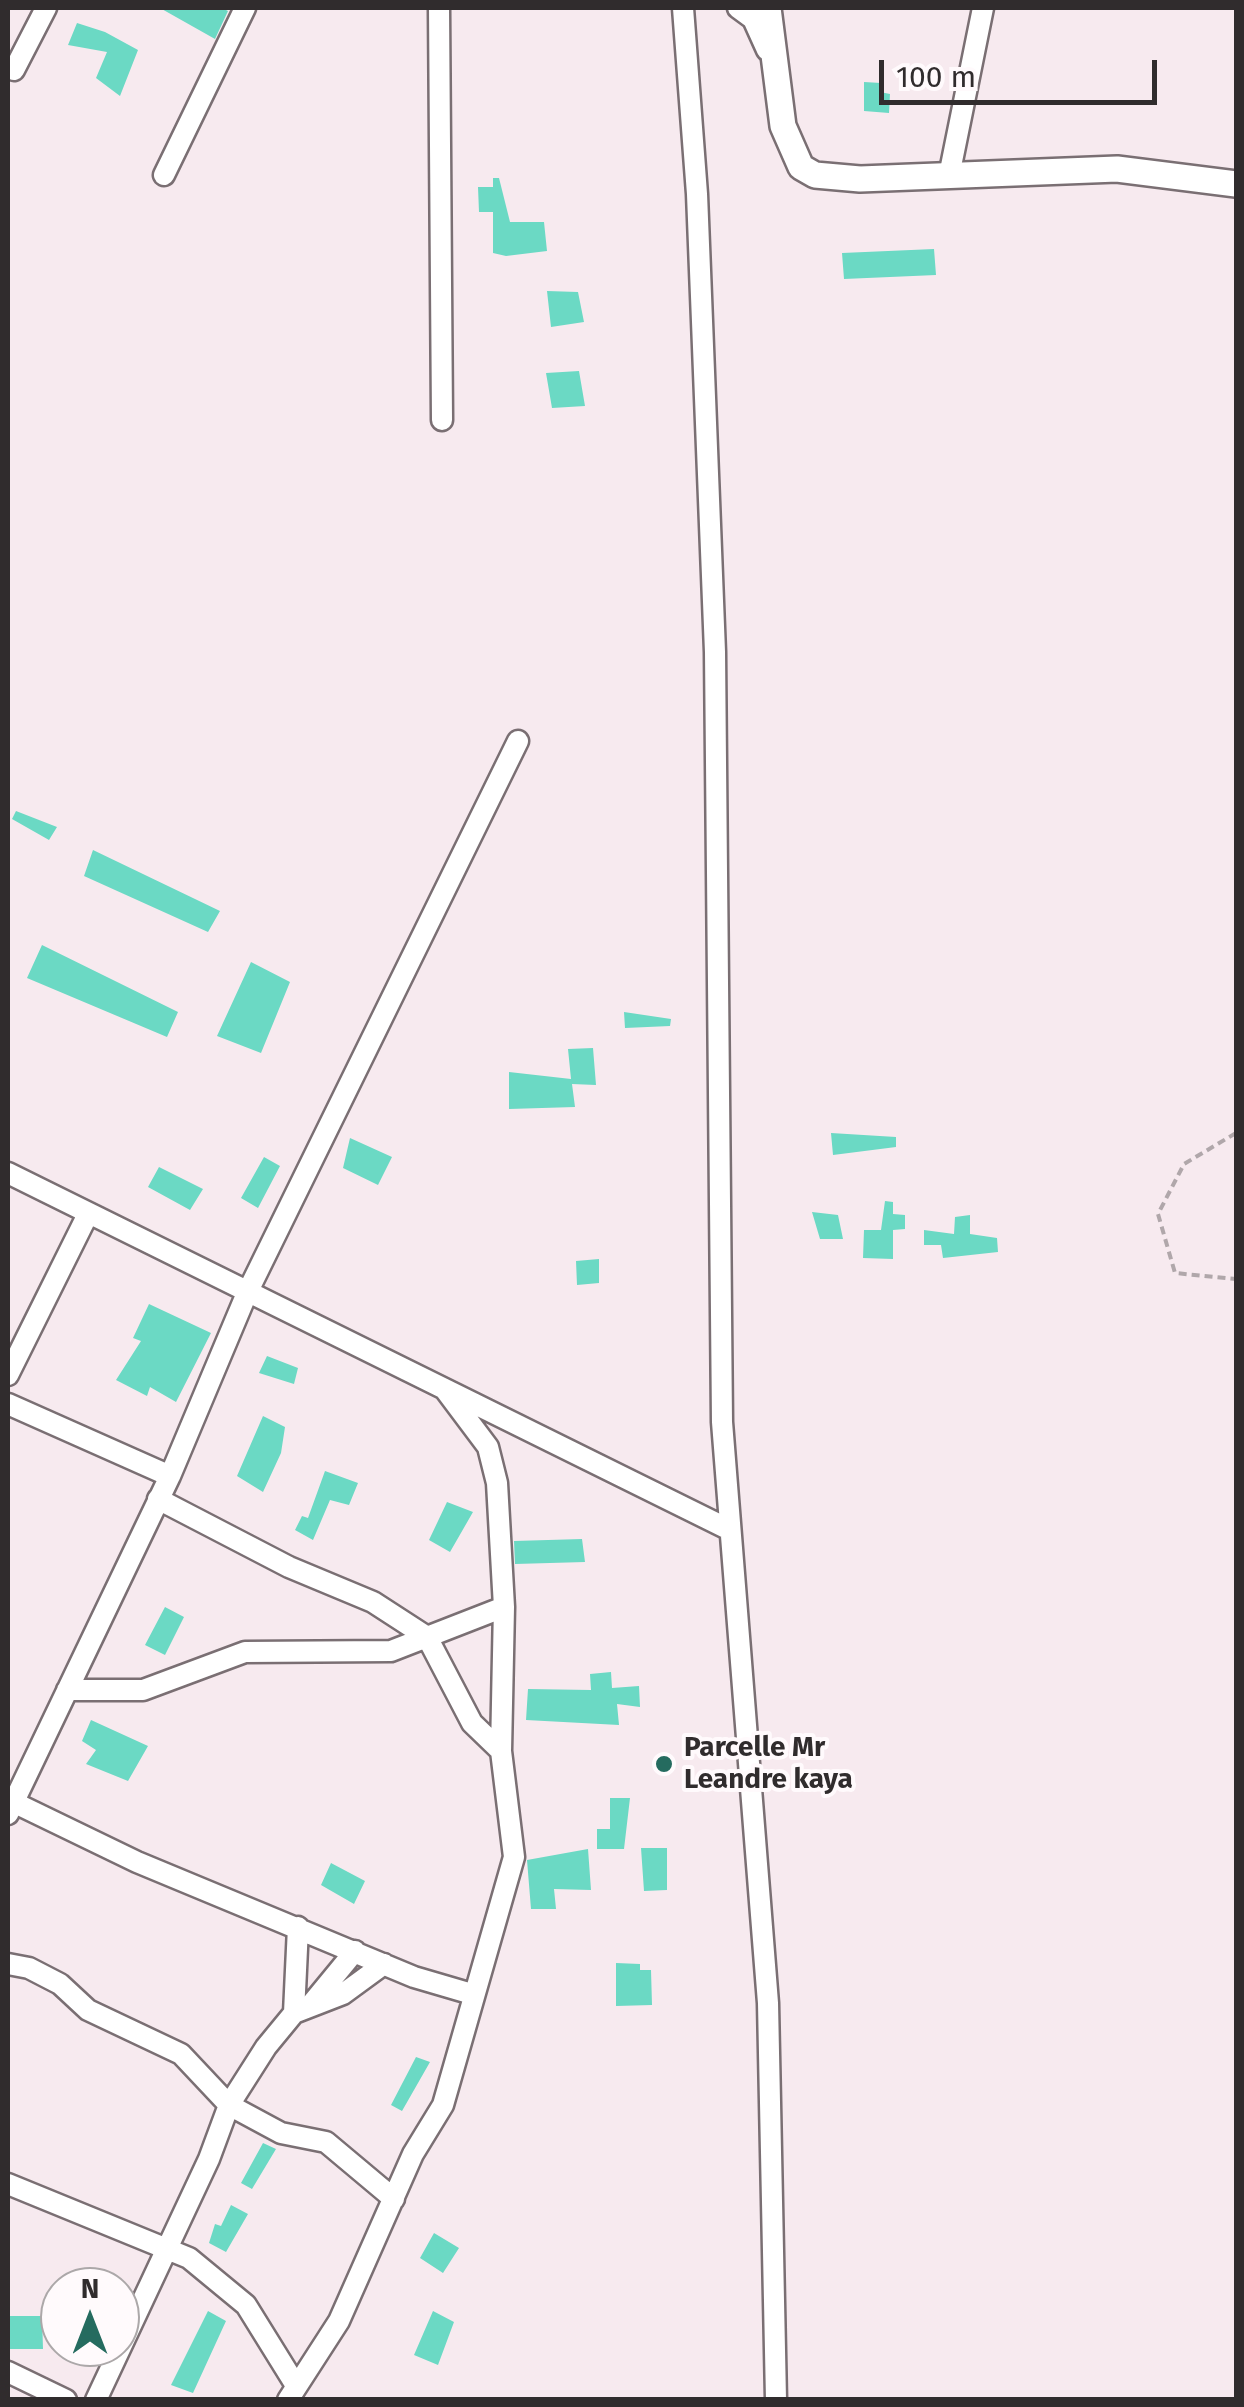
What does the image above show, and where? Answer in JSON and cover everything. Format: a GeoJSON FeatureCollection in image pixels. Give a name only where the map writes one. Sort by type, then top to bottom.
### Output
{"type":"FeatureCollection","features":[{"type":"Feature","properties":{"kind":"street"},"geometry":{"type":"LineString","coordinates":[[14,70],[46,8]]}},
{"type":"Feature","properties":{"kind":"street"},"geometry":{"type":"LineString","coordinates":[[164,176],[246,8]]}},
{"type":"Feature","properties":{"kind":"street"},"geometry":{"type":"LineString","coordinates":[[438,8],[442,420]]}},
{"type":"Feature","properties":{"kind":"street"},"geometry":{"type":"LineString","coordinates":[[683,8],[697,194],[715,652],[728,1529],[768,2003],[776,2400]]}},
{"type":"Feature","properties":{"kind":"street"},"geometry":{"type":"LineString","coordinates":[[738,8],[753,19],[772,62]]}},
{"type":"Feature","properties":{"kind":"street"},"geometry":{"type":"LineString","coordinates":[[768,8],[783,126],[801,167],[833,179],[1129,169],[1236,184]]}},
{"type":"Feature","properties":{"kind":"street"},"geometry":{"type":"LineString","coordinates":[[948,176],[983,8]]}},
{"type":"Feature","properties":{"kind":"street"},"geometry":{"type":"LineString","coordinates":[[472,1994],[384,1964],[10,1808],[170,1476],[247,1293],[518,741]]}},
{"type":"Feature","properties":{"kind":"street"},"geometry":{"type":"LineString","coordinates":[[8,1173],[728,1529]]}},
{"type":"Feature","properties":{"kind":"street"},"geometry":{"type":"LineString","coordinates":[[8,1375],[88,1214]]}},
{"type":"Feature","properties":{"kind":"street"},"geometry":{"type":"LineString","coordinates":[[8,2185],[166,2246],[208,2271],[246,2305],[292,2392],[339,2322],[448,2092],[472,1994],[514,1858],[502,1751],[504,1607],[497,1484],[488,1447],[446,1391]]}},
{"type":"Feature","properties":{"kind":"street"},"geometry":{"type":"LineString","coordinates":[[8,1404],[170,1476]]}},
{"type":"Feature","properties":{"kind":"street"},"geometry":{"type":"LineString","coordinates":[[158,1499],[288,1567],[373,1602],[427,1637],[472,1723],[502,1751]]}},
{"type":"Feature","properties":{"kind":"street"},"geometry":{"type":"LineString","coordinates":[[67,1690],[143,1690],[244,1652],[390,1651],[504,1607]]}},
{"type":"Feature","properties":{"kind":"street"},"geometry":{"type":"LineString","coordinates":[[298,1927],[303,2008]]}},
{"type":"Feature","properties":{"kind":"street"},"geometry":{"type":"LineString","coordinates":[[96,2400],[209,2159],[229,2105],[303,2008],[355,1951]]}},
{"type":"Feature","properties":{"kind":"street"},"geometry":{"type":"LineString","coordinates":[[8,1964],[29,1968],[60,1984],[88,2010],[181,2054],[229,2105],[281,2133],[326,2142],[394,2200]]}},
{"type":"Feature","properties":{"kind":"street"},"geometry":{"type":"LineString","coordinates":[[303,2008],[344,1994],[384,1964]]}},
{"type":"Feature","properties":{"kind":"street"},"geometry":{"type":"LineString","coordinates":[[8,2372],[66,2400]]}},
{"type":"Feature","properties":{"kind":"path"},"geometry":{"type":"LineString","coordinates":[[1236,1133],[1184,1164],[1158,1214],[1175,1273],[1236,1280]]}},
{"type":"Feature","properties":{"kind":"building"},"geometry":{"type":"Polygon","coordinates":[[[160,8],[222,8],[228,11],[215,39],[160,8]]]}},
{"type":"Feature","properties":{"kind":"building"},"geometry":{"type":"Polygon","coordinates":[[[77,23],[105,32],[138,50],[120,96],[96,78],[107,52],[68,45],[77,23]]]}},
{"type":"Feature","properties":{"kind":"building"},"geometry":{"type":"Polygon","coordinates":[[[864,82],[881,83],[880,92],[890,94],[889,113],[864,111],[864,82]]]}},
{"type":"Feature","properties":{"kind":"building"},"geometry":{"type":"Polygon","coordinates":[[[493,178],[499,178],[510,222],[544,222],[547,251],[506,256],[493,253],[493,212],[479,212],[478,187],[493,187],[493,178]]]}},
{"type":"Feature","properties":{"kind":"building"},"geometry":{"type":"Polygon","coordinates":[[[934,249],[936,275],[844,279],[842,253],[934,249]]]}},
{"type":"Feature","properties":{"kind":"building"},"geometry":{"type":"Polygon","coordinates":[[[547,291],[578,292],[584,322],[551,327],[547,291]]]}},
{"type":"Feature","properties":{"kind":"building"},"geometry":{"type":"Polygon","coordinates":[[[579,371],[585,406],[552,408],[546,373],[579,371]]]}},
{"type":"Feature","properties":{"kind":"building"},"geometry":{"type":"Polygon","coordinates":[[[16,811],[57,827],[49,840],[12,819],[16,811]]]}},
{"type":"Feature","properties":{"kind":"building"},"geometry":{"type":"Polygon","coordinates":[[[93,850],[220,911],[208,932],[84,876],[93,850]]]}},
{"type":"Feature","properties":{"kind":"building"},"geometry":{"type":"Polygon","coordinates":[[[42,945],[178,1012],[167,1037],[27,978],[42,945]]]}},
{"type":"Feature","properties":{"kind":"building"},"geometry":{"type":"Polygon","coordinates":[[[251,962],[290,982],[261,1053],[217,1036],[251,962]]]}},
{"type":"Feature","properties":{"kind":"building"},"geometry":{"type":"Polygon","coordinates":[[[624,1012],[671,1019],[670,1026],[625,1028],[624,1012]]]}},
{"type":"Feature","properties":{"kind":"building"},"geometry":{"type":"Polygon","coordinates":[[[593,1048],[596,1085],[572,1084],[575,1107],[509,1109],[509,1072],[571,1079],[568,1049],[593,1048]]]}},
{"type":"Feature","properties":{"kind":"building"},"geometry":{"type":"Polygon","coordinates":[[[831,1133],[896,1137],[896,1147],[833,1155],[831,1133]]]}},
{"type":"Feature","properties":{"kind":"building"},"geometry":{"type":"Polygon","coordinates":[[[350,1138],[392,1157],[378,1185],[343,1168],[350,1138]]]}},
{"type":"Feature","properties":{"kind":"building"},"geometry":{"type":"Polygon","coordinates":[[[264,1157],[280,1166],[258,1208],[241,1198],[264,1157]]]}},
{"type":"Feature","properties":{"kind":"building"},"geometry":{"type":"Polygon","coordinates":[[[159,1167],[203,1189],[190,1210],[148,1187],[159,1167]]]}},
{"type":"Feature","properties":{"kind":"building"},"geometry":{"type":"Polygon","coordinates":[[[885,1201],[893,1202],[893,1214],[905,1215],[905,1229],[893,1230],[893,1259],[863,1258],[864,1230],[881,1230],[885,1201]]]}},
{"type":"Feature","properties":{"kind":"building"},"geometry":{"type":"Polygon","coordinates":[[[812,1212],[838,1215],[843,1239],[820,1239],[812,1212]]]}},
{"type":"Feature","properties":{"kind":"building"},"geometry":{"type":"Polygon","coordinates":[[[970,1215],[970,1234],[997,1238],[998,1252],[943,1258],[941,1245],[924,1245],[924,1230],[954,1234],[955,1217],[970,1215]]]}},
{"type":"Feature","properties":{"kind":"building"},"geometry":{"type":"Polygon","coordinates":[[[599,1259],[599,1283],[577,1285],[576,1261],[599,1259]]]}},
{"type":"Feature","properties":{"kind":"building"},"geometry":{"type":"Polygon","coordinates":[[[149,1304],[211,1333],[176,1402],[150,1387],[147,1396],[116,1380],[141,1341],[133,1338],[149,1304]]]}},
{"type":"Feature","properties":{"kind":"building"},"geometry":{"type":"Polygon","coordinates":[[[267,1356],[298,1368],[294,1384],[259,1373],[267,1356]]]}},
{"type":"Feature","properties":{"kind":"building"},"geometry":{"type":"Polygon","coordinates":[[[263,1416],[285,1427],[281,1453],[263,1492],[237,1476],[263,1416]]]}},
{"type":"Feature","properties":{"kind":"building"},"geometry":{"type":"Polygon","coordinates":[[[325,1471],[358,1483],[349,1505],[330,1500],[313,1540],[295,1530],[302,1516],[308,1518],[325,1471]]]}},
{"type":"Feature","properties":{"kind":"building"},"geometry":{"type":"Polygon","coordinates":[[[447,1502],[473,1512],[450,1552],[429,1540],[447,1502]]]}},
{"type":"Feature","properties":{"kind":"building"},"geometry":{"type":"Polygon","coordinates":[[[582,1539],[585,1562],[515,1564],[514,1541],[582,1539]]]}},
{"type":"Feature","properties":{"kind":"building"},"geometry":{"type":"Polygon","coordinates":[[[165,1607],[184,1617],[165,1655],[145,1645],[165,1607]]]}},
{"type":"Feature","properties":{"kind":"building"},"geometry":{"type":"Polygon","coordinates":[[[611,1672],[612,1688],[639,1686],[640,1707],[617,1704],[619,1725],[526,1720],[528,1689],[591,1690],[590,1674],[611,1672]]]}},
{"type":"Feature","properties":{"kind":"building"},"geometry":{"type":"Polygon","coordinates":[[[91,1720],[148,1746],[128,1781],[86,1764],[96,1750],[82,1741],[91,1720]]]}},
{"type":"Feature","properties":{"kind":"building"},"geometry":{"type":"Polygon","coordinates":[[[610,1798],[630,1798],[624,1849],[597,1849],[597,1829],[610,1829],[610,1798]]]}},
{"type":"Feature","properties":{"kind":"building"},"geometry":{"type":"Polygon","coordinates":[[[641,1848],[667,1848],[667,1890],[644,1891],[641,1848]]]}},
{"type":"Feature","properties":{"kind":"building"},"geometry":{"type":"Polygon","coordinates":[[[588,1849],[591,1890],[554,1889],[556,1909],[531,1909],[527,1860],[588,1849]]]}},
{"type":"Feature","properties":{"kind":"building"},"geometry":{"type":"Polygon","coordinates":[[[331,1863],[365,1881],[354,1904],[321,1885],[331,1863]]]}},
{"type":"Feature","properties":{"kind":"building"},"geometry":{"type":"Polygon","coordinates":[[[616,1963],[640,1964],[640,1970],[651,1970],[652,2005],[616,2006],[616,1963]]]}},
{"type":"Feature","properties":{"kind":"building"},"geometry":{"type":"Polygon","coordinates":[[[416,2057],[430,2062],[402,2111],[391,2105],[416,2057]]]}},
{"type":"Feature","properties":{"kind":"building"},"geometry":{"type":"Polygon","coordinates":[[[263,2143],[276,2149],[252,2189],[241,2183],[263,2143]]]}},
{"type":"Feature","properties":{"kind":"building"},"geometry":{"type":"Polygon","coordinates":[[[231,2205],[248,2214],[226,2252],[209,2243],[215,2224],[221,2226],[231,2205]]]}},
{"type":"Feature","properties":{"kind":"building"},"geometry":{"type":"Polygon","coordinates":[[[434,2233],[459,2248],[443,2273],[420,2258],[434,2233]]]}},
{"type":"Feature","properties":{"kind":"building"},"geometry":{"type":"Polygon","coordinates":[[[208,2311],[226,2321],[193,2393],[171,2385],[208,2311]]]}},
{"type":"Feature","properties":{"kind":"building"},"geometry":{"type":"Polygon","coordinates":[[[433,2311],[454,2322],[438,2365],[414,2355],[433,2311]]]}},
{"type":"Feature","properties":{"kind":"building"},"geometry":{"type":"Polygon","coordinates":[[[8,2316],[40,2316],[40,2349],[8,2349],[8,2316]]]}},
{"type":"Feature","properties":{"kind":"place","name":"Parcelle Mr Leandre kaya"},"geometry":{"type":"Point","coordinates":[664,1764]}}]}
